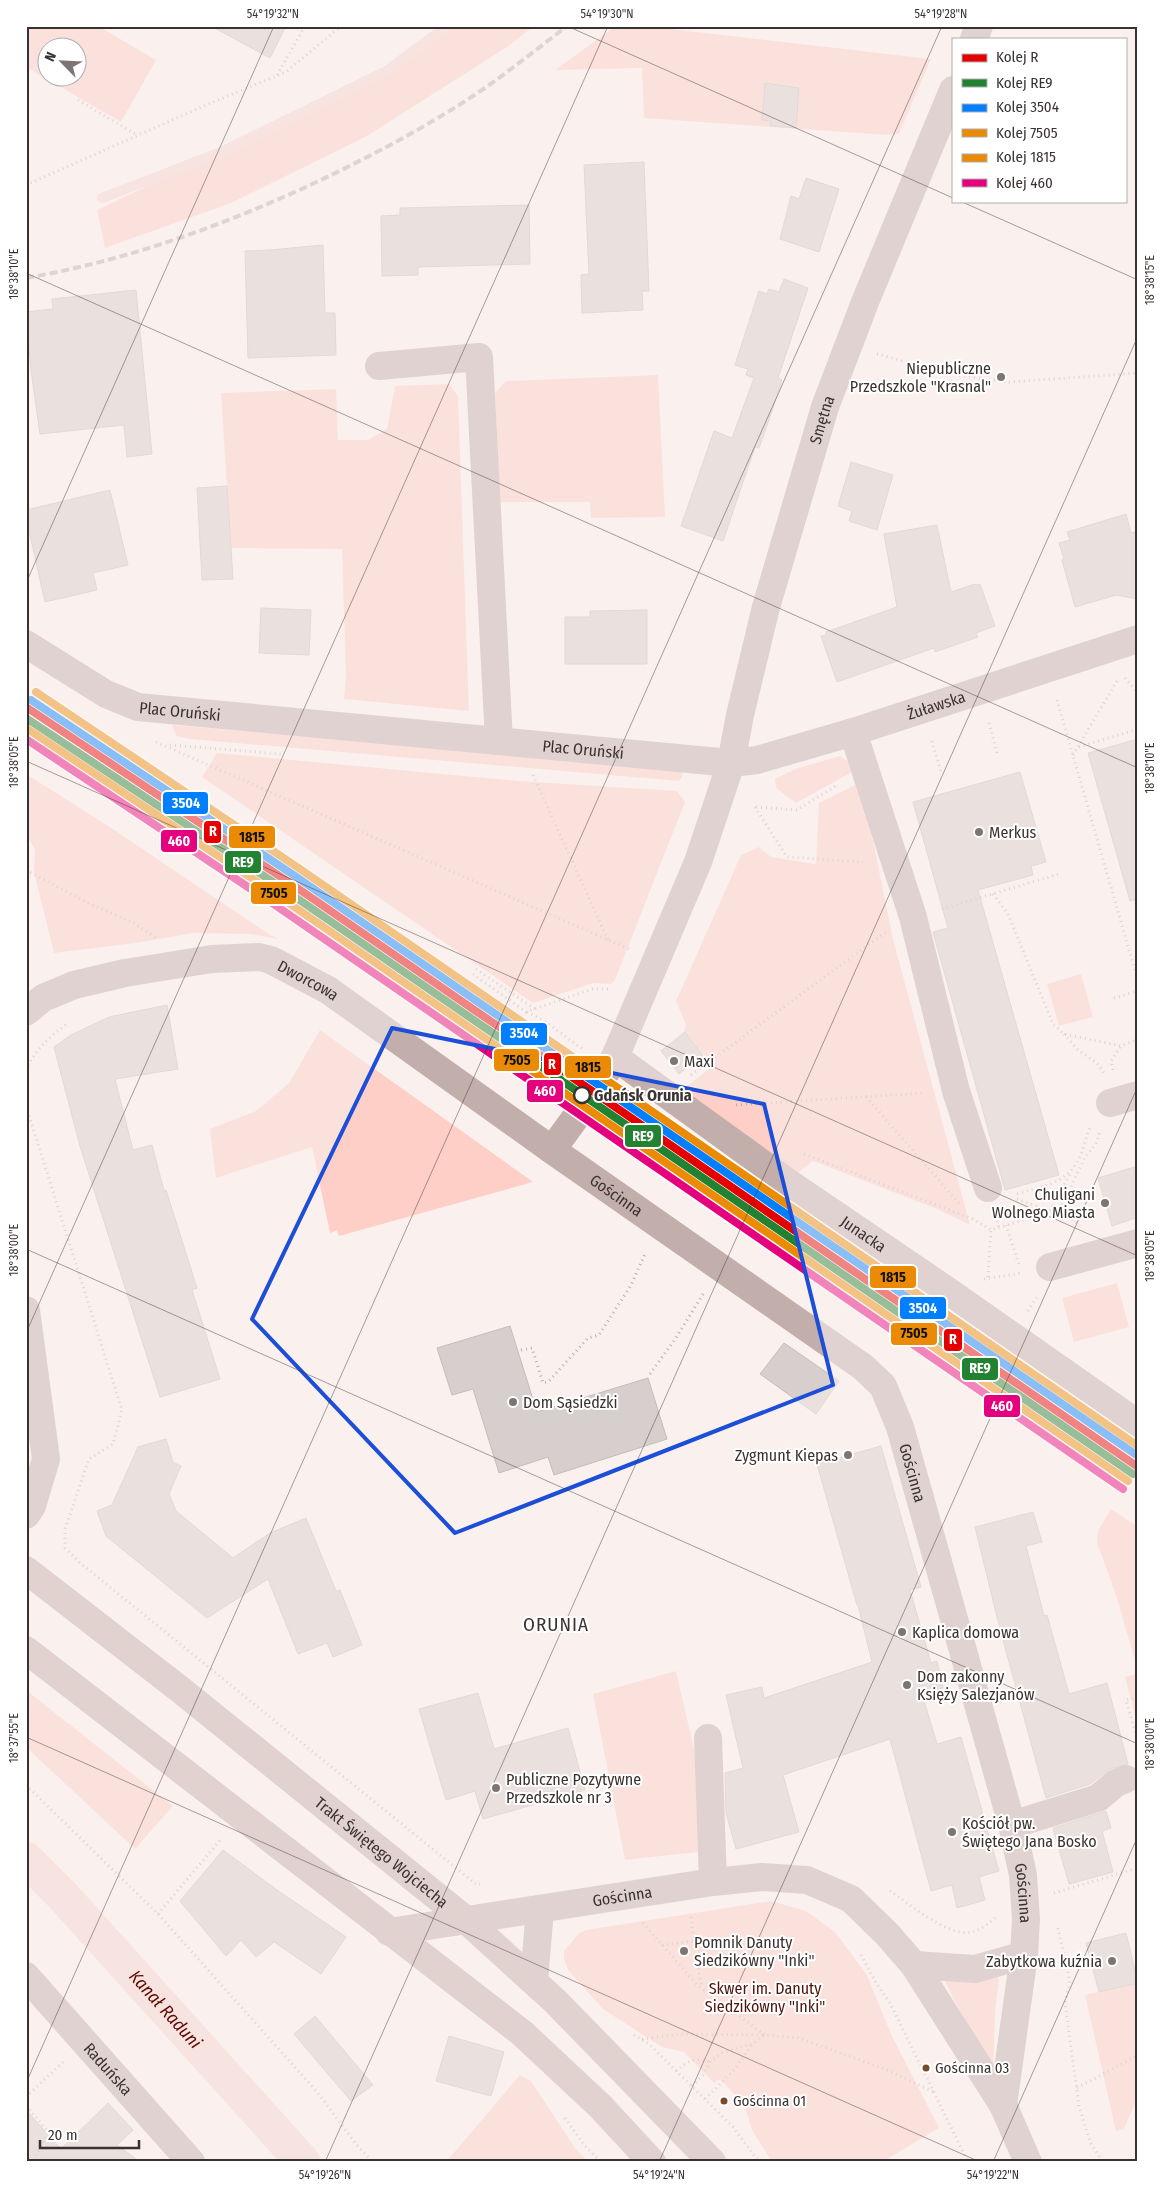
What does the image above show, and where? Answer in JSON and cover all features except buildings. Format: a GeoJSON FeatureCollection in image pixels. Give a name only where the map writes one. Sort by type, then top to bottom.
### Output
{"type":"FeatureCollection","features":[{"type":"Feature","properties":{"kind":"main road","name":"Trakt Świętego Wojciecha"},"geometry":{"type":"LineString","coordinates":[[26,1570],[182,1691],[466,1920],[534,1981],[674,2121],[712,2162]]}},
{"type":"Feature","properties":{"kind":"main road"},"geometry":{"type":"LineString","coordinates":[[26,1650],[522,2033],[600,2106],[652,2162]]}},
{"type":"Feature","properties":{"kind":"street"},"geometry":{"type":"LineString","coordinates":[[974,38],[979,26]]}},
{"type":"Feature","properties":{"kind":"street","name":"Smętna"},"geometry":{"type":"LineString","coordinates":[[731,763],[740,715],[766,607],[826,407],[865,302],[952,92]]}},
{"type":"Feature","properties":{"kind":"street"},"geometry":{"type":"LineString","coordinates":[[380,366],[479,357],[499,741]]}},
{"type":"Feature","properties":{"kind":"street","name":"Żuławska"},"geometry":{"type":"LineString","coordinates":[[731,763],[757,760],[853,732],[1138,640]]}},
{"type":"Feature","properties":{"kind":"street","name":"Plac Oruński"},"geometry":{"type":"LineString","coordinates":[[26,644],[106,694],[138,707],[731,763]]}},
{"type":"Feature","properties":{"kind":"street"},"geometry":{"type":"LineString","coordinates":[[853,732],[913,917],[956,1091],[999,1192]]}},
{"type":"Feature","properties":{"kind":"street"},"geometry":{"type":"LineString","coordinates":[[552,1150],[594,1092],[615,1057],[698,862],[731,763]]}},
{"type":"Feature","properties":{"kind":"street","name":"Dworcowa"},"geometry":{"type":"LineString","coordinates":[[26,1012],[43,998],[74,985],[125,973],[212,959],[259,957],[271,960],[328,990],[552,1150]]}},
{"type":"Feature","properties":{"kind":"street","name":"Junacka"},"geometry":{"type":"LineString","coordinates":[[615,1057],[789,1183],[1138,1424]]}},
{"type":"Feature","properties":{"kind":"street"},"geometry":{"type":"LineString","coordinates":[[1110,1102],[1138,1095]]}},
{"type":"Feature","properties":{"kind":"street","name":"Gościnna"},"geometry":{"type":"LineString","coordinates":[[552,1150],[863,1367],[883,1386],[900,1426],[1012,1825],[1023,1875],[1026,1919],[1024,1955],[1003,2105]]}},
{"type":"Feature","properties":{"kind":"street"},"geometry":{"type":"LineString","coordinates":[[1050,1267],[1138,1243]]}},
{"type":"Feature","properties":{"kind":"street"},"geometry":{"type":"LineString","coordinates":[[26,1310],[46,1459],[32,1506],[26,1515]]}},
{"type":"Feature","properties":{"kind":"street"},"geometry":{"type":"LineString","coordinates":[[708,1738],[713,1882]]}},
{"type":"Feature","properties":{"kind":"street"},"geometry":{"type":"LineString","coordinates":[[1012,1825],[1098,1798],[1116,1783],[1126,1779]]}},
{"type":"Feature","properties":{"kind":"street","name":"Gościnna"},"geometry":{"type":"LineString","coordinates":[[390,1932],[713,1882],[762,1877],[807,1880],[851,1900],[887,1934],[914,1965],[1003,2105],[1028,2162]]}},
{"type":"Feature","properties":{"kind":"street"},"geometry":{"type":"LineString","coordinates":[[534,1981],[540,1909]]}},
{"type":"Feature","properties":{"kind":"street"},"geometry":{"type":"LineString","coordinates":[[914,1965],[975,1969],[1024,1955]]}},
{"type":"Feature","properties":{"kind":"street","name":"Raduńska"},"geometry":{"type":"LineString","coordinates":[[26,1976],[191,2162]]}},
{"type":"Feature","properties":{"kind":"path"},"geometry":{"type":"LineString","coordinates":[[276,76],[305,26]]}},
{"type":"Feature","properties":{"kind":"path"},"geometry":{"type":"LineString","coordinates":[[26,185],[286,72],[341,26]]}},
{"type":"Feature","properties":{"kind":"path"},"geometry":{"type":"LineString","coordinates":[[78,100],[138,135]]}},
{"type":"Feature","properties":{"kind":"path"},"geometry":{"type":"LineString","coordinates":[[872,353],[956,375],[1009,382],[1138,373]]}},
{"type":"Feature","properties":{"kind":"path"},"geometry":{"type":"LineString","coordinates":[[1125,678],[1138,694]]}},
{"type":"Feature","properties":{"kind":"path"},"geometry":{"type":"LineString","coordinates":[[1073,755],[1117,681]]}},
{"type":"Feature","properties":{"kind":"path"},"geometry":{"type":"LineString","coordinates":[[1057,700],[1138,981]]}},
{"type":"Feature","properties":{"kind":"path"},"geometry":{"type":"LineString","coordinates":[[989,723],[998,756]]}},
{"type":"Feature","properties":{"kind":"path"},"geometry":{"type":"LineString","coordinates":[[1078,747],[1138,729]]}},
{"type":"Feature","properties":{"kind":"path"},"geometry":{"type":"LineString","coordinates":[[150,740],[238,776],[608,941],[633,950]]}},
{"type":"Feature","properties":{"kind":"path"},"geometry":{"type":"LineString","coordinates":[[932,741],[940,772]]}},
{"type":"Feature","properties":{"kind":"path"},"geometry":{"type":"LineString","coordinates":[[865,768],[797,810],[755,807],[787,857],[896,864]]}},
{"type":"Feature","properties":{"kind":"path"},"geometry":{"type":"LineString","coordinates":[[533,774],[608,941]]}},
{"type":"Feature","properties":{"kind":"path"},"geometry":{"type":"LineString","coordinates":[[26,870],[90,904],[132,922],[154,935],[159,941]]}},
{"type":"Feature","properties":{"kind":"path"},"geometry":{"type":"LineString","coordinates":[[666,1093],[891,927],[913,917],[1059,874]]}},
{"type":"Feature","properties":{"kind":"path"},"geometry":{"type":"LineString","coordinates":[[993,894],[1012,922],[1053,1024],[1064,1034],[1120,1046],[1138,1039]]}},
{"type":"Feature","properties":{"kind":"path"},"geometry":{"type":"LineString","coordinates":[[476,969],[535,1009]]}},
{"type":"Feature","properties":{"kind":"path"},"geometry":{"type":"LineString","coordinates":[[472,974],[526,1012],[543,1020],[587,1051]]}},
{"type":"Feature","properties":{"kind":"path"},"geometry":{"type":"LineString","coordinates":[[526,1012],[592,990],[616,989]]}},
{"type":"Feature","properties":{"kind":"path"},"geometry":{"type":"LineString","coordinates":[[1114,998],[1138,991]]}},
{"type":"Feature","properties":{"kind":"path"},"geometry":{"type":"LineString","coordinates":[[26,1070],[32,1056],[46,1040],[76,1018]]}},
{"type":"Feature","properties":{"kind":"path"},"geometry":{"type":"LineString","coordinates":[[1111,1061],[1120,1046]]}},
{"type":"Feature","properties":{"kind":"path"},"geometry":{"type":"LineString","coordinates":[[688,1110],[956,1091]]}},
{"type":"Feature","properties":{"kind":"path"},"geometry":{"type":"LineString","coordinates":[[866,1097],[960,1205]]}},
{"type":"Feature","properties":{"kind":"path"},"geometry":{"type":"LineString","coordinates":[[1048,1211],[1082,1153],[1089,1130],[1110,1102]]}},
{"type":"Feature","properties":{"kind":"path"},"geometry":{"type":"LineString","coordinates":[[26,1106],[122,1410],[113,1444],[90,1459],[66,1529],[65,1548],[87,1568],[477,1885],[486,1884]]}},
{"type":"Feature","properties":{"kind":"path"},"geometry":{"type":"LineString","coordinates":[[799,1152],[973,1219],[991,1230],[1048,1211],[1060,1209]]}},
{"type":"Feature","properties":{"kind":"path"},"geometry":{"type":"LineString","coordinates":[[999,1192],[1060,1181],[1072,1172]]}},
{"type":"Feature","properties":{"kind":"path"},"geometry":{"type":"LineString","coordinates":[[1060,1209],[1071,1185]]}},
{"type":"Feature","properties":{"kind":"path"},"geometry":{"type":"LineString","coordinates":[[1060,1209],[1081,1227]]}},
{"type":"Feature","properties":{"kind":"path"},"geometry":{"type":"LineString","coordinates":[[967,1212],[973,1219]]}},
{"type":"Feature","properties":{"kind":"path"},"geometry":{"type":"LineString","coordinates":[[998,1223],[999,1228]]}},
{"type":"Feature","properties":{"kind":"path"},"geometry":{"type":"LineString","coordinates":[[1006,1225],[1021,1273]]}},
{"type":"Feature","properties":{"kind":"path"},"geometry":{"type":"LineString","coordinates":[[988,1277],[991,1230]]}},
{"type":"Feature","properties":{"kind":"path"},"geometry":{"type":"LineString","coordinates":[[638,1247],[654,1257]]}},
{"type":"Feature","properties":{"kind":"path"},"geometry":{"type":"LineString","coordinates":[[521,1350],[532,1348],[543,1383],[548,1382],[588,1338],[599,1335],[631,1285],[646,1252]]}},
{"type":"Feature","properties":{"kind":"path"},"geometry":{"type":"LineString","coordinates":[[1010,1335],[1037,1297],[1050,1267]]}},
{"type":"Feature","properties":{"kind":"path"},"geometry":{"type":"LineString","coordinates":[[650,1374],[676,1338],[705,1291],[712,1296]]}},
{"type":"Feature","properties":{"kind":"path"},"geometry":{"type":"LineString","coordinates":[[1138,1697],[1126,1700],[1138,1741]]}},
{"type":"Feature","properties":{"kind":"path"},"geometry":{"type":"LineString","coordinates":[[26,1785],[158,1914],[318,2093],[355,2143],[373,2162]]}},
{"type":"Feature","properties":{"kind":"path"},"geometry":{"type":"LineString","coordinates":[[158,1914],[223,1836]]}},
{"type":"Feature","properties":{"kind":"path"},"geometry":{"type":"LineString","coordinates":[[1049,1894],[1138,1868]]}},
{"type":"Feature","properties":{"kind":"path"},"geometry":{"type":"LineString","coordinates":[[690,1908],[701,1985]]}},
{"type":"Feature","properties":{"kind":"path"},"geometry":{"type":"LineString","coordinates":[[638,1917],[697,1985],[765,2035]]}},
{"type":"Feature","properties":{"kind":"path"},"geometry":{"type":"LineString","coordinates":[[1058,1926],[1070,1982],[1065,2003],[1079,2106],[1090,2142],[1103,2162]]}},
{"type":"Feature","properties":{"kind":"path"},"geometry":{"type":"LineString","coordinates":[[662,1945],[694,1941]]}},
{"type":"Feature","properties":{"kind":"path"},"geometry":{"type":"LineString","coordinates":[[856,1947],[890,2003],[968,2162]]}},
{"type":"Feature","properties":{"kind":"path"},"geometry":{"type":"LineString","coordinates":[[641,2040],[681,2034],[765,2035],[798,2038],[885,2069],[935,2093]]}},
{"type":"Feature","properties":{"kind":"path"},"geometry":{"type":"LineString","coordinates":[[705,2099],[735,2069],[754,2043],[765,2035]]}},
{"type":"Feature","properties":{"kind":"path"},"geometry":{"type":"LineString","coordinates":[[692,2086],[710,2062],[722,2053],[754,2043]]}},
{"type":"Feature","properties":{"kind":"path"},"geometry":{"type":"LineString","coordinates":[[649,2044],[733,2127],[759,2162]]}},
{"type":"Feature","properties":{"kind":"path"},"geometry":{"type":"LineString","coordinates":[[1077,2088],[1138,2055]]}},
{"type":"Feature","properties":{"kind":"path"},"geometry":{"type":"LineString","coordinates":[[676,2071],[685,2062],[695,2059],[710,2062]]}},
{"type":"Feature","properties":{"kind":"path"},"geometry":{"type":"LineString","coordinates":[[26,2097],[66,2060]]}},
{"type":"Feature","properties":{"kind":"path"},"geometry":{"type":"LineString","coordinates":[[26,2106],[48,2131],[33,2162]]}},
{"type":"Feature","properties":{"kind":"highlighted area"},"geometry":{"type":"Polygon","coordinates":[[[392,1028],[764,1104],[833,1385],[455,1533],[252,1319],[392,1028]]]}},
{"type":"Feature","properties":{"kind":"green space"},"geometry":{"type":"Polygon","coordinates":[[[26,26],[98,26],[156,60],[121,122],[62,88],[88,88],[88,38],[38,38],[38,74],[26,67],[26,26]]]}},
{"type":"Feature","properties":{"kind":"green space"},"geometry":{"type":"Polygon","coordinates":[[[447,26],[534,26],[507,47],[367,136],[231,203],[105,248],[97,210],[386,71],[447,26]]]}},
{"type":"Feature","properties":{"kind":"green space"},"geometry":{"type":"Polygon","coordinates":[[[616,26],[644,26],[931,59],[899,134],[887,135],[644,118],[642,68],[555,70],[616,26]]]}},
{"type":"Feature","properties":{"kind":"green space"},"geometry":{"type":"Polygon","coordinates":[[[658,375],[665,517],[591,518],[590,502],[500,502],[495,393],[506,381],[658,375]]]}},
{"type":"Feature","properties":{"kind":"green space"},"geometry":{"type":"Polygon","coordinates":[[[449,384],[458,396],[469,711],[344,699],[346,678],[342,549],[231,548],[221,393],[336,389],[338,440],[368,440],[387,429],[395,386],[449,384]]]}},
{"type":"Feature","properties":{"kind":"green space"},"geometry":{"type":"Polygon","coordinates":[[[172,725],[683,769],[682,777],[679,781],[190,739],[176,736],[172,725]]]}},
{"type":"Feature","properties":{"kind":"green space"},"geometry":{"type":"Polygon","coordinates":[[[217,753],[519,781],[677,791],[685,802],[615,980],[611,984],[593,983],[533,1003],[202,777],[217,753]]]}},
{"type":"Feature","properties":{"kind":"green space"},"geometry":{"type":"Polygon","coordinates":[[[840,756],[850,763],[852,772],[796,803],[776,788],[775,779],[795,769],[840,756]]]}},
{"type":"Feature","properties":{"kind":"green space"},"geometry":{"type":"Polygon","coordinates":[[[26,774],[113,829],[270,935],[279,939],[251,934],[193,933],[136,943],[54,953],[34,872],[35,850],[29,839],[26,838],[26,774]]]}},
{"type":"Feature","properties":{"kind":"green space"},"geometry":{"type":"Polygon","coordinates":[[[861,782],[893,939],[970,1225],[937,1209],[813,1161],[794,1176],[678,1093],[713,1066],[684,1030],[686,1025],[676,1001],[741,855],[759,847],[771,857],[816,864],[819,803],[861,782]]]}},
{"type":"Feature","properties":{"kind":"green space"},"geometry":{"type":"Polygon","coordinates":[[[1081,974],[1093,1017],[1059,1026],[1047,984],[1081,974]]]}},
{"type":"Feature","properties":{"kind":"green space"},"geometry":{"type":"Polygon","coordinates":[[[320,1030],[533,1182],[339,1236],[337,1230],[330,1233],[312,1147],[216,1178],[210,1129],[256,1111],[289,1083],[320,1030]]]}},
{"type":"Feature","properties":{"kind":"green space"},"geometry":{"type":"Polygon","coordinates":[[[1117,1283],[1129,1327],[1074,1342],[1062,1298],[1117,1283]]]}},
{"type":"Feature","properties":{"kind":"green space"},"geometry":{"type":"Polygon","coordinates":[[[1111,1509],[1138,1527],[1138,1671],[1116,1595],[1097,1543],[1098,1531],[1111,1509]]]}},
{"type":"Feature","properties":{"kind":"green space"},"geometry":{"type":"Polygon","coordinates":[[[676,1671],[696,1758],[698,1852],[625,1860],[593,1694],[676,1671]]]}},
{"type":"Feature","properties":{"kind":"green space"},"geometry":{"type":"Polygon","coordinates":[[[1138,1674],[1138,1726],[1125,1677],[1138,1674]]]}},
{"type":"Feature","properties":{"kind":"green space"},"geometry":{"type":"Polygon","coordinates":[[[26,1690],[173,1806],[135,1849],[26,1747],[26,1690]]]}},
{"type":"Feature","properties":{"kind":"green space","name":"Skwer im. Danuty Siedzikówny \"Inki\""},"geometry":{"type":"Polygon","coordinates":[[[771,1901],[806,1911],[835,1932],[867,1975],[891,2034],[939,2128],[882,2162],[772,2162],[752,2130],[744,2104],[720,2079],[714,2083],[684,2052],[662,2047],[603,2009],[568,1970],[564,1958],[564,1951],[579,1933],[586,1930],[771,1901]]]}},
{"type":"Feature","properties":{"kind":"green space"},"geometry":{"type":"Polygon","coordinates":[[[994,1975],[999,1979],[995,2012],[993,2074],[945,1982],[947,1980],[994,1975]]]}},
{"type":"Feature","properties":{"kind":"green space"},"geometry":{"type":"Polygon","coordinates":[[[1138,1983],[1138,2097],[1124,2129],[1116,2131],[1085,1995],[1138,1983]]]}},
{"type":"Feature","properties":{"kind":"green space"},"geometry":{"type":"Polygon","coordinates":[[[520,2075],[531,2081],[575,2148],[588,2162],[446,2162],[520,2075]]]}},
{"type":"Feature","properties":{"kind":"waterway"},"geometry":{"type":"LineString","coordinates":[[102,198],[221,152],[386,71],[447,26]]}},
{"type":"Feature","properties":{"kind":"waterway","name":"Kanał Raduni"},"geometry":{"type":"LineString","coordinates":[[26,1859],[63,1896],[303,2162]]}},
{"type":"Feature","properties":{"kind":"railway"},"geometry":{"type":"LineString","coordinates":[[26,278],[134,253],[169,242],[238,216],[306,187],[375,153],[442,115],[485,88],[567,26]]}},
{"type":"Feature","properties":{"kind":"rail line","name":"1815"},"geometry":{"type":"LineString","coordinates":[[36,692],[300,869],[1138,1446]]}},
{"type":"Feature","properties":{"kind":"rail line","name":"3504"},"geometry":{"type":"LineString","coordinates":[[31,700],[295,876],[1138,1456]]}},
{"type":"Feature","properties":{"kind":"rail line","name":"R"},"geometry":{"type":"LineString","coordinates":[[26,707],[290,883],[1138,1467]]}},
{"type":"Feature","properties":{"kind":"rail line","name":"RE9"},"geometry":{"type":"LineString","coordinates":[[26,718],[285,890],[1133,1474]]}},
{"type":"Feature","properties":{"kind":"rail line","name":"7505"},"geometry":{"type":"LineString","coordinates":[[26,728],[280,897],[1128,1481]]}},
{"type":"Feature","properties":{"kind":"rail line","name":"460"},"geometry":{"type":"LineString","coordinates":[[26,739],[275,905],[1123,1489]]}},
{"type":"Feature","properties":{"kind":"place","name":"Niepubliczne Przedszkole \"Krasnal\""},"geometry":{"type":"Point","coordinates":[1001,377]}},
{"type":"Feature","properties":{"kind":"place","name":"Merkus"},"geometry":{"type":"Point","coordinates":[979,832]}},
{"type":"Feature","properties":{"kind":"place","name":"Maxi"},"geometry":{"type":"Point","coordinates":[674,1061]}},
{"type":"Feature","properties":{"kind":"place","name":"Gdańsk Orunia"},"geometry":{"type":"Point","coordinates":[582,1095]}},
{"type":"Feature","properties":{"kind":"place","name":"Chuligani Wolnego Miasta"},"geometry":{"type":"Point","coordinates":[1105,1203]}},
{"type":"Feature","properties":{"kind":"place","name":"Dom Sąsiedzki"},"geometry":{"type":"Point","coordinates":[513,1402]}},
{"type":"Feature","properties":{"kind":"place","name":"Zygmunt Kiepas"},"geometry":{"type":"Point","coordinates":[848,1455]}},
{"type":"Feature","properties":{"kind":"place","name":"Kaplica domowa"},"geometry":{"type":"Point","coordinates":[902,1632]}},
{"type":"Feature","properties":{"kind":"place","name":"Dom zakonny Księży Salezjanów"},"geometry":{"type":"Point","coordinates":[907,1685]}},
{"type":"Feature","properties":{"kind":"place","name":"Publiczne Pozytywne Przedszkole nr 3"},"geometry":{"type":"Point","coordinates":[496,1788]}},
{"type":"Feature","properties":{"kind":"place","name":"Kościół pw. Świętego Jana Bosko"},"geometry":{"type":"Point","coordinates":[952,1832]}},
{"type":"Feature","properties":{"kind":"place","name":"Pomnik Danuty Siedzikówny \"Inki\""},"geometry":{"type":"Point","coordinates":[684,1951]}},
{"type":"Feature","properties":{"kind":"place","name":"Zabytkowa kuźnia"},"geometry":{"type":"Point","coordinates":[1112,1961]}},
{"type":"Feature","properties":{"kind":"place","name":"Gościnna 03"},"geometry":{"type":"Point","coordinates":[926,2068]}},
{"type":"Feature","properties":{"kind":"place","name":"Gościnna 01"},"geometry":{"type":"Point","coordinates":[724,2101]}},
{"type":"Feature","properties":{"kind":"district","name":"ORUNIA"},"geometry":{"type":"Point","coordinates":[556,1624]}}]}
